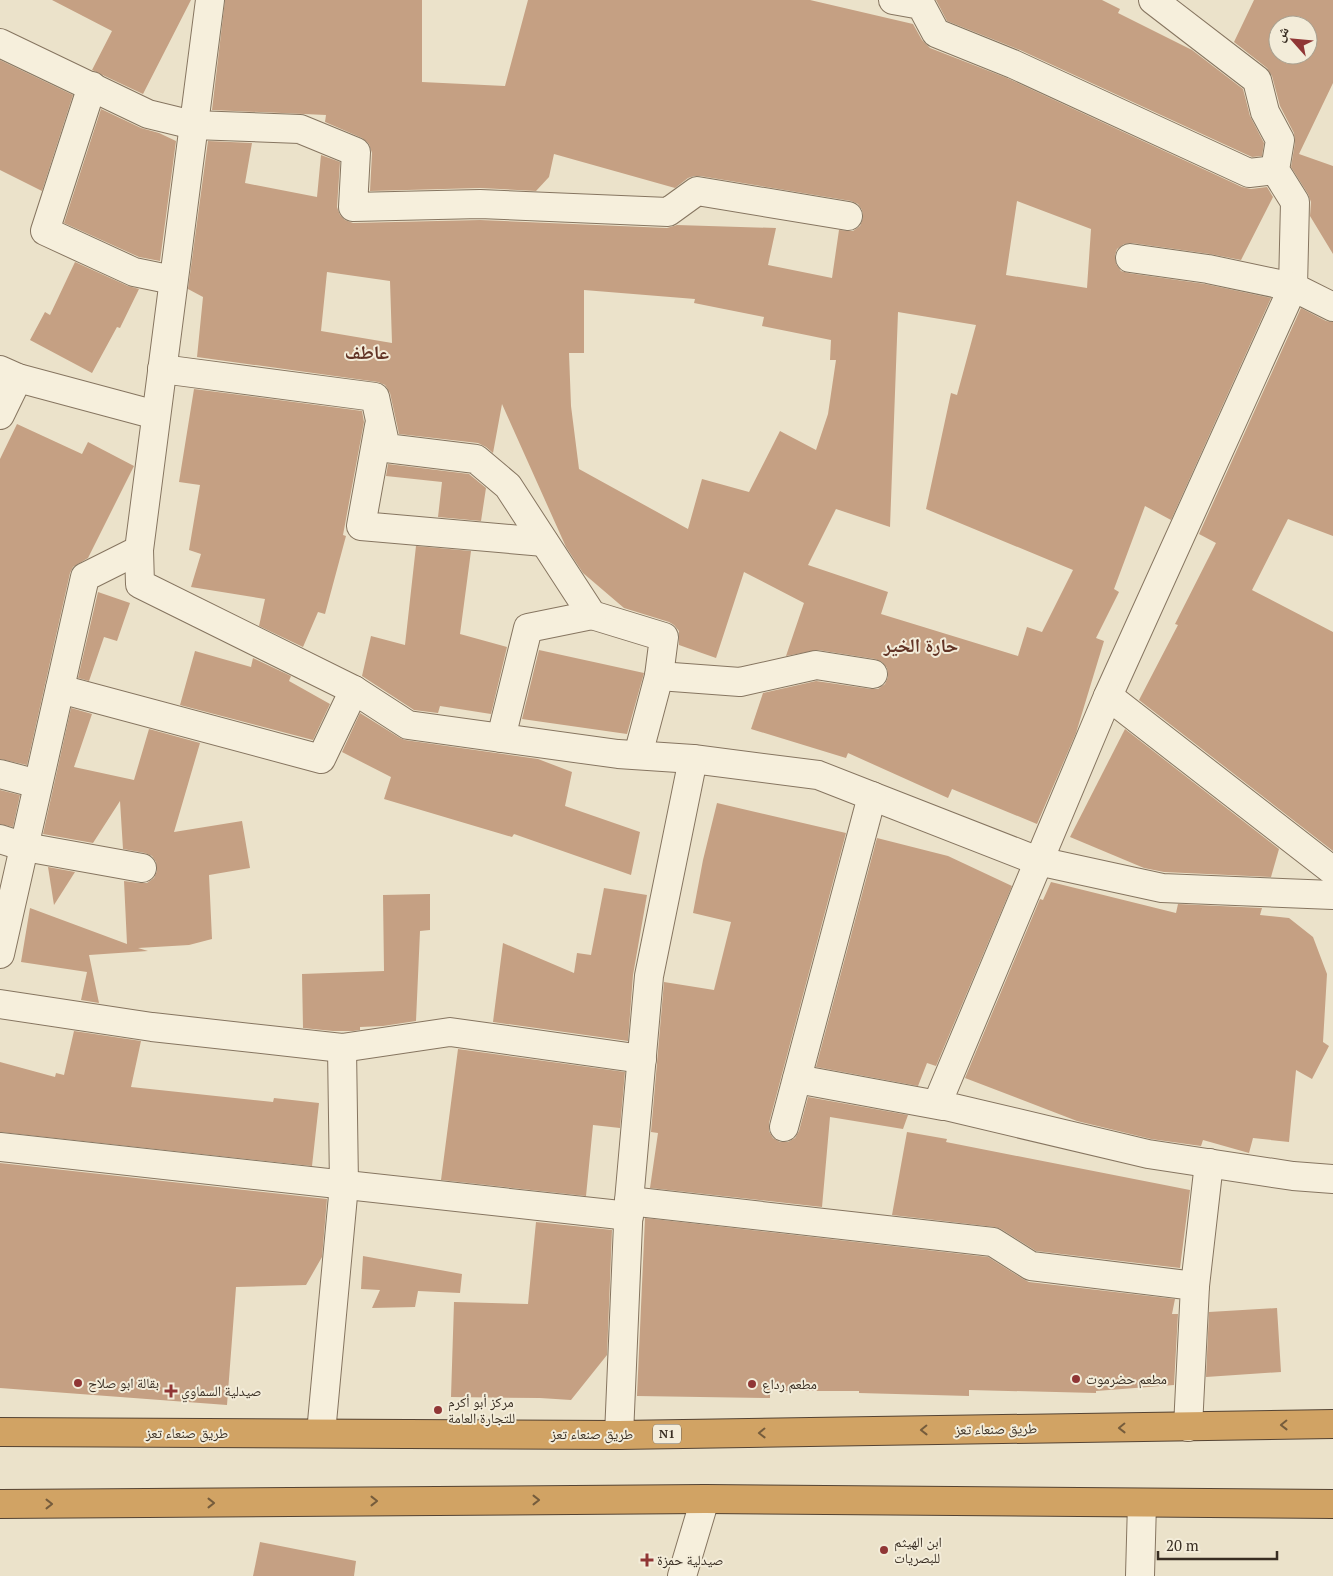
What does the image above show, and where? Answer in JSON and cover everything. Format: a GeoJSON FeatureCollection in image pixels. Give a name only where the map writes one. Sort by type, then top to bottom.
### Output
{"type":"FeatureCollection","features":[{"type":"Feature","properties":{"kind":"highway","name":"طريق صنعاء تعز"},"geometry":{"type":"LineString","coordinates":[[0,1432],[619,1435],[1333,1424]]}},
{"type":"Feature","properties":{"kind":"highway"},"geometry":{"type":"LineString","coordinates":[[0,1504],[705,1499],[1333,1504]]}},
{"type":"Feature","properties":{"kind":"street"},"geometry":{"type":"LineString","coordinates":[[210,0],[139,550],[140,584],[354,690],[408,725],[618,754],[693,759],[818,775],[1038,860],[1162,888],[1333,895]]}},
{"type":"Feature","properties":{"kind":"street"},"geometry":{"type":"LineString","coordinates":[[893,0],[921,5],[936,33],[1013,64],[1248,173],[1274,170]]}},
{"type":"Feature","properties":{"kind":"street"},"geometry":{"type":"LineString","coordinates":[[943,1106],[936,1104],[1108,696],[1293,287],[1294,202],[1274,170],[1280,140],[1265,112],[1257,80],[1153,0]]}},
{"type":"Feature","properties":{"kind":"street"},"geometry":{"type":"LineString","coordinates":[[0,43],[148,114],[193,125],[300,129],[356,152],[353,207],[480,204],[668,212],[697,191],[848,216]]}},
{"type":"Feature","properties":{"kind":"street"},"geometry":{"type":"LineString","coordinates":[[92,86],[45,231],[134,272],[173,280]]}},
{"type":"Feature","properties":{"kind":"street"},"geometry":{"type":"LineString","coordinates":[[1130,258],[1208,269],[1293,287],[1333,307]]}},
{"type":"Feature","properties":{"kind":"street"},"geometry":{"type":"LineString","coordinates":[[162,369],[375,397],[386,448],[476,459],[508,486],[592,615]]}},
{"type":"Feature","properties":{"kind":"street"},"geometry":{"type":"LineString","coordinates":[[0,415],[9,374],[156,415]]}},
{"type":"Feature","properties":{"kind":"street"},"geometry":{"type":"LineString","coordinates":[[380,422],[361,526],[544,542]]}},
{"type":"Feature","properties":{"kind":"street"},"geometry":{"type":"LineString","coordinates":[[0,954],[12,843],[38,784],[86,577],[139,550]]}},
{"type":"Feature","properties":{"kind":"street"},"geometry":{"type":"LineString","coordinates":[[501,738],[528,628],[592,615],[664,637],[659,676],[638,755]]}},
{"type":"Feature","properties":{"kind":"street"},"geometry":{"type":"LineString","coordinates":[[659,676],[740,682],[816,665],[873,674]]}},
{"type":"Feature","properties":{"kind":"street"},"geometry":{"type":"LineString","coordinates":[[60,688],[321,759],[354,690]]}},
{"type":"Feature","properties":{"kind":"street"},"geometry":{"type":"LineString","coordinates":[[1108,696],[1333,872],[1287,893]]}},
{"type":"Feature","properties":{"kind":"street"},"geometry":{"type":"LineString","coordinates":[[619,1435],[629,1209],[649,976],[693,759]]}},
{"type":"Feature","properties":{"kind":"street"},"geometry":{"type":"LineString","coordinates":[[0,774],[38,784]]}},
{"type":"Feature","properties":{"kind":"street"},"geometry":{"type":"LineString","coordinates":[[784,1127],[872,796]]}},
{"type":"Feature","properties":{"kind":"street"},"geometry":{"type":"LineString","coordinates":[[12,843],[142,868]]}},
{"type":"Feature","properties":{"kind":"street"},"geometry":{"type":"LineString","coordinates":[[0,1004],[152,1027],[342,1048],[450,1032],[642,1059]]}},
{"type":"Feature","properties":{"kind":"street"},"geometry":{"type":"LineString","coordinates":[[322,1433],[344,1185],[342,1048]]}},
{"type":"Feature","properties":{"kind":"street"},"geometry":{"type":"LineString","coordinates":[[797,1079],[943,1106],[1148,1154],[1293,1176],[1333,1180]]}},
{"type":"Feature","properties":{"kind":"street"},"geometry":{"type":"LineString","coordinates":[[0,1147],[344,1185],[992,1242],[1031,1266],[1194,1286]]}},
{"type":"Feature","properties":{"kind":"street"},"geometry":{"type":"LineString","coordinates":[[1188,1427],[1194,1286],[1209,1163]]}},
{"type":"Feature","properties":{"kind":"street"},"geometry":{"type":"LineString","coordinates":[[682,1576],[705,1499]]}},
{"type":"Feature","properties":{"kind":"street"},"geometry":{"type":"LineString","coordinates":[[1140,1576],[1142,1503]]}},
{"type":"Feature","properties":{"kind":"building"},"geometry":{"type":"Polygon","coordinates":[[[52,0],[191,0],[143,94],[92,70],[112,31],[52,0]]]}},
{"type":"Feature","properties":{"kind":"building"},"geometry":{"type":"Polygon","coordinates":[[[225,0],[422,0],[422,82],[505,86],[528,0],[810,0],[913,24],[922,40],[930,48],[1007,78],[1242,187],[1251,189],[1267,187],[1273,197],[1241,260],[1132,243],[1124,244],[1117,249],[1115,255],[1116,264],[1121,271],[1205,284],[1271,298],[1171,520],[1145,506],[1114,589],[1119,592],[1096,638],[1104,641],[1076,733],[1037,824],[952,789],[948,798],[848,753],[846,758],[751,729],[763,693],[816,681],[878,689],[885,684],[888,677],[887,668],[882,662],[875,659],[818,650],[786,656],[804,603],[744,572],[716,658],[679,645],[679,631],[669,622],[624,608],[583,573],[566,547],[502,404],[493,453],[478,443],[399,434],[390,393],[385,385],[378,382],[197,357],[203,297],[188,289],[208,141],[252,143],[245,183],[317,197],[321,155],[340,162],[337,207],[340,215],[345,220],[353,223],[480,220],[667,228],[677,225],[776,228],[768,265],[832,278],[839,230],[853,231],[860,226],[863,218],[862,210],[858,204],[851,201],[700,176],[688,178],[675,188],[554,154],[549,177],[536,191],[480,188],[370,191],[372,153],[369,144],[362,138],[325,122],[326,115],[212,110],[225,0]],[[1017,201],[1006,275],[1087,288],[1091,229],[1017,201]],[[327,272],[321,331],[392,343],[390,281],[327,272]],[[584,290],[584,353],[569,353],[571,406],[579,469],[688,529],[702,479],[749,492],[780,431],[816,450],[828,414],[836,360],[830,360],[831,340],[762,326],[764,317],[694,303],[695,299],[584,290]],[[898,312],[890,527],[836,509],[808,565],[888,592],[881,614],[1018,656],[1027,627],[1042,632],[1073,570],[926,509],[951,393],[957,395],[976,325],[898,312]]]}},
{"type":"Feature","properties":{"kind":"building"},"geometry":{"type":"Polygon","coordinates":[[[936,0],[1102,0],[1120,9],[1118,13],[1192,50],[1243,89],[1250,116],[1264,143],[1262,156],[1252,157],[1020,50],[947,21],[936,0]]]}},
{"type":"Feature","properties":{"kind":"building"},"geometry":{"type":"Polygon","coordinates":[[[1254,0],[1333,0],[1333,83],[1299,154],[1333,166],[1333,254],[1310,216],[1311,202],[1308,194],[1291,167],[1295,143],[1294,133],[1280,106],[1272,76],[1267,68],[1234,42],[1254,0]]]}},
{"type":"Feature","properties":{"kind":"building"},"geometry":{"type":"Polygon","coordinates":[[[0,60],[73,95],[42,191],[0,170],[0,60]]]}},
{"type":"Feature","properties":{"kind":"building"},"geometry":{"type":"Polygon","coordinates":[[[101,109],[141,128],[159,133],[176,141],[160,261],[139,257],[64,223],[101,109]]]}},
{"type":"Feature","properties":{"kind":"building"},"geometry":{"type":"Polygon","coordinates":[[[75,262],[128,286],[139,289],[120,328],[117,327],[92,373],[30,340],[45,312],[50,315],[75,262]]]}},
{"type":"Feature","properties":{"kind":"building"},"geometry":{"type":"Polygon","coordinates":[[[1301,308],[1326,321],[1333,322],[1333,536],[1288,519],[1252,590],[1333,632],[1333,851],[1139,700],[1178,625],[1175,624],[1216,543],[1199,534],[1301,308]]]}},
{"type":"Feature","properties":{"kind":"building"},"geometry":{"type":"Polygon","coordinates":[[[194,389],[362,411],[364,422],[343,535],[346,536],[325,614],[318,612],[303,647],[259,626],[265,599],[191,587],[201,554],[189,550],[200,485],[179,482],[194,389]]]}},
{"type":"Feature","properties":{"kind":"building"},"geometry":{"type":"Polygon","coordinates":[[[17,424],[82,454],[88,442],[134,466],[88,558],[73,567],[70,573],[27,765],[0,759],[0,459],[17,424]]]}},
{"type":"Feature","properties":{"kind":"building"},"geometry":{"type":"Polygon","coordinates":[[[388,464],[469,474],[486,488],[481,521],[438,517],[442,482],[386,476],[388,464]]]}},
{"type":"Feature","properties":{"kind":"building"},"geometry":{"type":"Polygon","coordinates":[[[416,546],[471,551],[460,634],[507,647],[491,714],[440,706],[438,713],[414,710],[362,676],[371,636],[405,645],[416,546]]]}},
{"type":"Feature","properties":{"kind":"building"},"geometry":{"type":"Polygon","coordinates":[[[98,592],[130,603],[117,641],[104,637],[89,681],[78,678],[98,592]]]}},
{"type":"Feature","properties":{"kind":"building"},"geometry":{"type":"Polygon","coordinates":[[[539,650],[644,673],[627,734],[522,719],[539,650]]]}},
{"type":"Feature","properties":{"kind":"building"},"geometry":{"type":"Polygon","coordinates":[[[195,651],[251,667],[253,658],[291,676],[289,681],[330,704],[313,740],[180,705],[195,651]]]}},
{"type":"Feature","properties":{"kind":"building"},"geometry":{"type":"Polygon","coordinates":[[[71,708],[92,714],[74,767],[134,780],[149,729],[200,743],[174,832],[242,821],[250,868],[209,875],[212,939],[189,945],[138,948],[148,951],[89,955],[99,1003],[81,1000],[87,972],[21,962],[30,908],[127,944],[124,881],[147,883],[154,878],[157,871],[156,862],[152,856],[123,849],[120,801],[93,843],[43,834],[71,708]]]}},
{"type":"Feature","properties":{"kind":"building"},"geometry":{"type":"Polygon","coordinates":[[[360,713],[405,740],[538,759],[572,772],[565,806],[640,832],[631,875],[514,834],[512,837],[384,799],[391,777],[342,752],[360,713]]]}},
{"type":"Feature","properties":{"kind":"building"},"geometry":{"type":"Polygon","coordinates":[[[1125,729],[1279,849],[1271,877],[1164,872],[1144,868],[1070,837],[1125,729]]]}},
{"type":"Feature","properties":{"kind":"building"},"geometry":{"type":"Polygon","coordinates":[[[0,790],[20,795],[13,827],[0,824],[0,790]]]}},
{"type":"Feature","properties":{"kind":"building"},"geometry":{"type":"Polygon","coordinates":[[[717,803],[846,833],[769,1123],[769,1131],[773,1138],[780,1142],[788,1142],[795,1138],[799,1131],[808,1097],[908,1115],[903,1129],[830,1117],[822,1207],[650,1188],[658,1133],[651,1132],[664,982],[714,990],[731,922],[693,913],[703,860],[717,803]]]}},
{"type":"Feature","properties":{"kind":"building"},"geometry":{"type":"Polygon","coordinates":[[[877,838],[948,856],[1012,886],[936,1066],[927,1063],[918,1086],[816,1067],[877,838]]]}},
{"type":"Feature","properties":{"kind":"building"},"geometry":{"type":"Polygon","coordinates":[[[48,867],[75,872],[54,905],[48,867]]]}},
{"type":"Feature","properties":{"kind":"building"},"geometry":{"type":"Polygon","coordinates":[[[1051,882],[1176,913],[1178,904],[1262,908],[1260,915],[1289,918],[1313,937],[1327,974],[1323,1042],[1329,1046],[1312,1079],[1296,1070],[1289,1142],[1253,1138],[1249,1153],[1203,1140],[1201,1146],[1151,1139],[1077,1121],[965,1078],[1040,899],[1043,900],[1051,882]]]}},
{"type":"Feature","properties":{"kind":"building"},"geometry":{"type":"Polygon","coordinates":[[[604,888],[647,895],[633,975],[628,1041],[493,1022],[503,943],[574,973],[577,953],[591,955],[604,888]]]}},
{"type":"Feature","properties":{"kind":"building"},"geometry":{"type":"Polygon","coordinates":[[[430,894],[430,930],[420,931],[416,1021],[360,1027],[360,1030],[353,1031],[303,1028],[302,974],[384,971],[383,895],[430,894]]]}},
{"type":"Feature","properties":{"kind":"building"},"geometry":{"type":"Polygon","coordinates":[[[74,1031],[141,1041],[131,1087],[273,1102],[274,1098],[319,1103],[312,1166],[0,1132],[0,1062],[55,1077],[56,1073],[64,1075],[74,1031]]]}},
{"type":"Feature","properties":{"kind":"building"},"geometry":{"type":"Polygon","coordinates":[[[458,1049],[625,1072],[620,1128],[593,1125],[586,1196],[441,1180],[458,1049]]]}},
{"type":"Feature","properties":{"kind":"building"},"geometry":{"type":"Polygon","coordinates":[[[907,1132],[947,1139],[946,1142],[1190,1190],[1180,1268],[1036,1251],[995,1227],[892,1215],[907,1132]]]}},
{"type":"Feature","properties":{"kind":"building"},"geometry":{"type":"Polygon","coordinates":[[[0,1163],[327,1199],[322,1257],[306,1285],[236,1287],[227,1405],[0,1388],[0,1163]]]}},
{"type":"Feature","properties":{"kind":"building"},"geometry":{"type":"Polygon","coordinates":[[[645,1218],[988,1257],[1029,1282],[1175,1299],[1172,1314],[1178,1314],[1174,1385],[1096,1391],[1096,1393],[969,1390],[969,1396],[859,1393],[859,1391],[770,1391],[770,1398],[637,1396],[645,1218]]]}},
{"type":"Feature","properties":{"kind":"building"},"geometry":{"type":"Polygon","coordinates":[[[536,1222],[612,1230],[607,1355],[571,1400],[451,1397],[454,1302],[528,1304],[536,1222]]]}},
{"type":"Feature","properties":{"kind":"building"},"geometry":{"type":"Polygon","coordinates":[[[363,1256],[462,1274],[460,1293],[418,1291],[415,1307],[372,1308],[380,1290],[361,1289],[363,1256]]]}},
{"type":"Feature","properties":{"kind":"building"},"geometry":{"type":"Polygon","coordinates":[[[1277,1308],[1281,1372],[1206,1377],[1209,1312],[1277,1308]]]}},
{"type":"Feature","properties":{"kind":"building"},"geometry":{"type":"Polygon","coordinates":[[[260,1542],[356,1561],[354,1576],[253,1576],[260,1542]]]}},
{"type":"Feature","properties":{"kind":"place","name":"مطعم حضرموت"},"geometry":{"type":"Point","coordinates":[1076,1379]}},
{"type":"Feature","properties":{"kind":"place","name":"بقالة ابو صلاح"},"geometry":{"type":"Point","coordinates":[78,1383]}},
{"type":"Feature","properties":{"kind":"place","name":"مطعم رداع"},"geometry":{"type":"Point","coordinates":[752,1384]}},
{"type":"Feature","properties":{"kind":"place","name":"صيدلية السماوي"},"geometry":{"type":"Point","coordinates":[171,1391]}},
{"type":"Feature","properties":{"kind":"place","name":"مركز أبو أكرم للتجارة العامة"},"geometry":{"type":"Point","coordinates":[438,1410]}},
{"type":"Feature","properties":{"kind":"place","name":"ابن الهيثم للبصريات"},"geometry":{"type":"Point","coordinates":[884,1550]}},
{"type":"Feature","properties":{"kind":"place","name":"صيدلية حمزة"},"geometry":{"type":"Point","coordinates":[647,1560]}},
{"type":"Feature","properties":{"kind":"district","name":"عاطف"},"geometry":{"type":"Point","coordinates":[367,352]}},
{"type":"Feature","properties":{"kind":"district","name":"حارة الخير"},"geometry":{"type":"Point","coordinates":[921,645]}}]}
